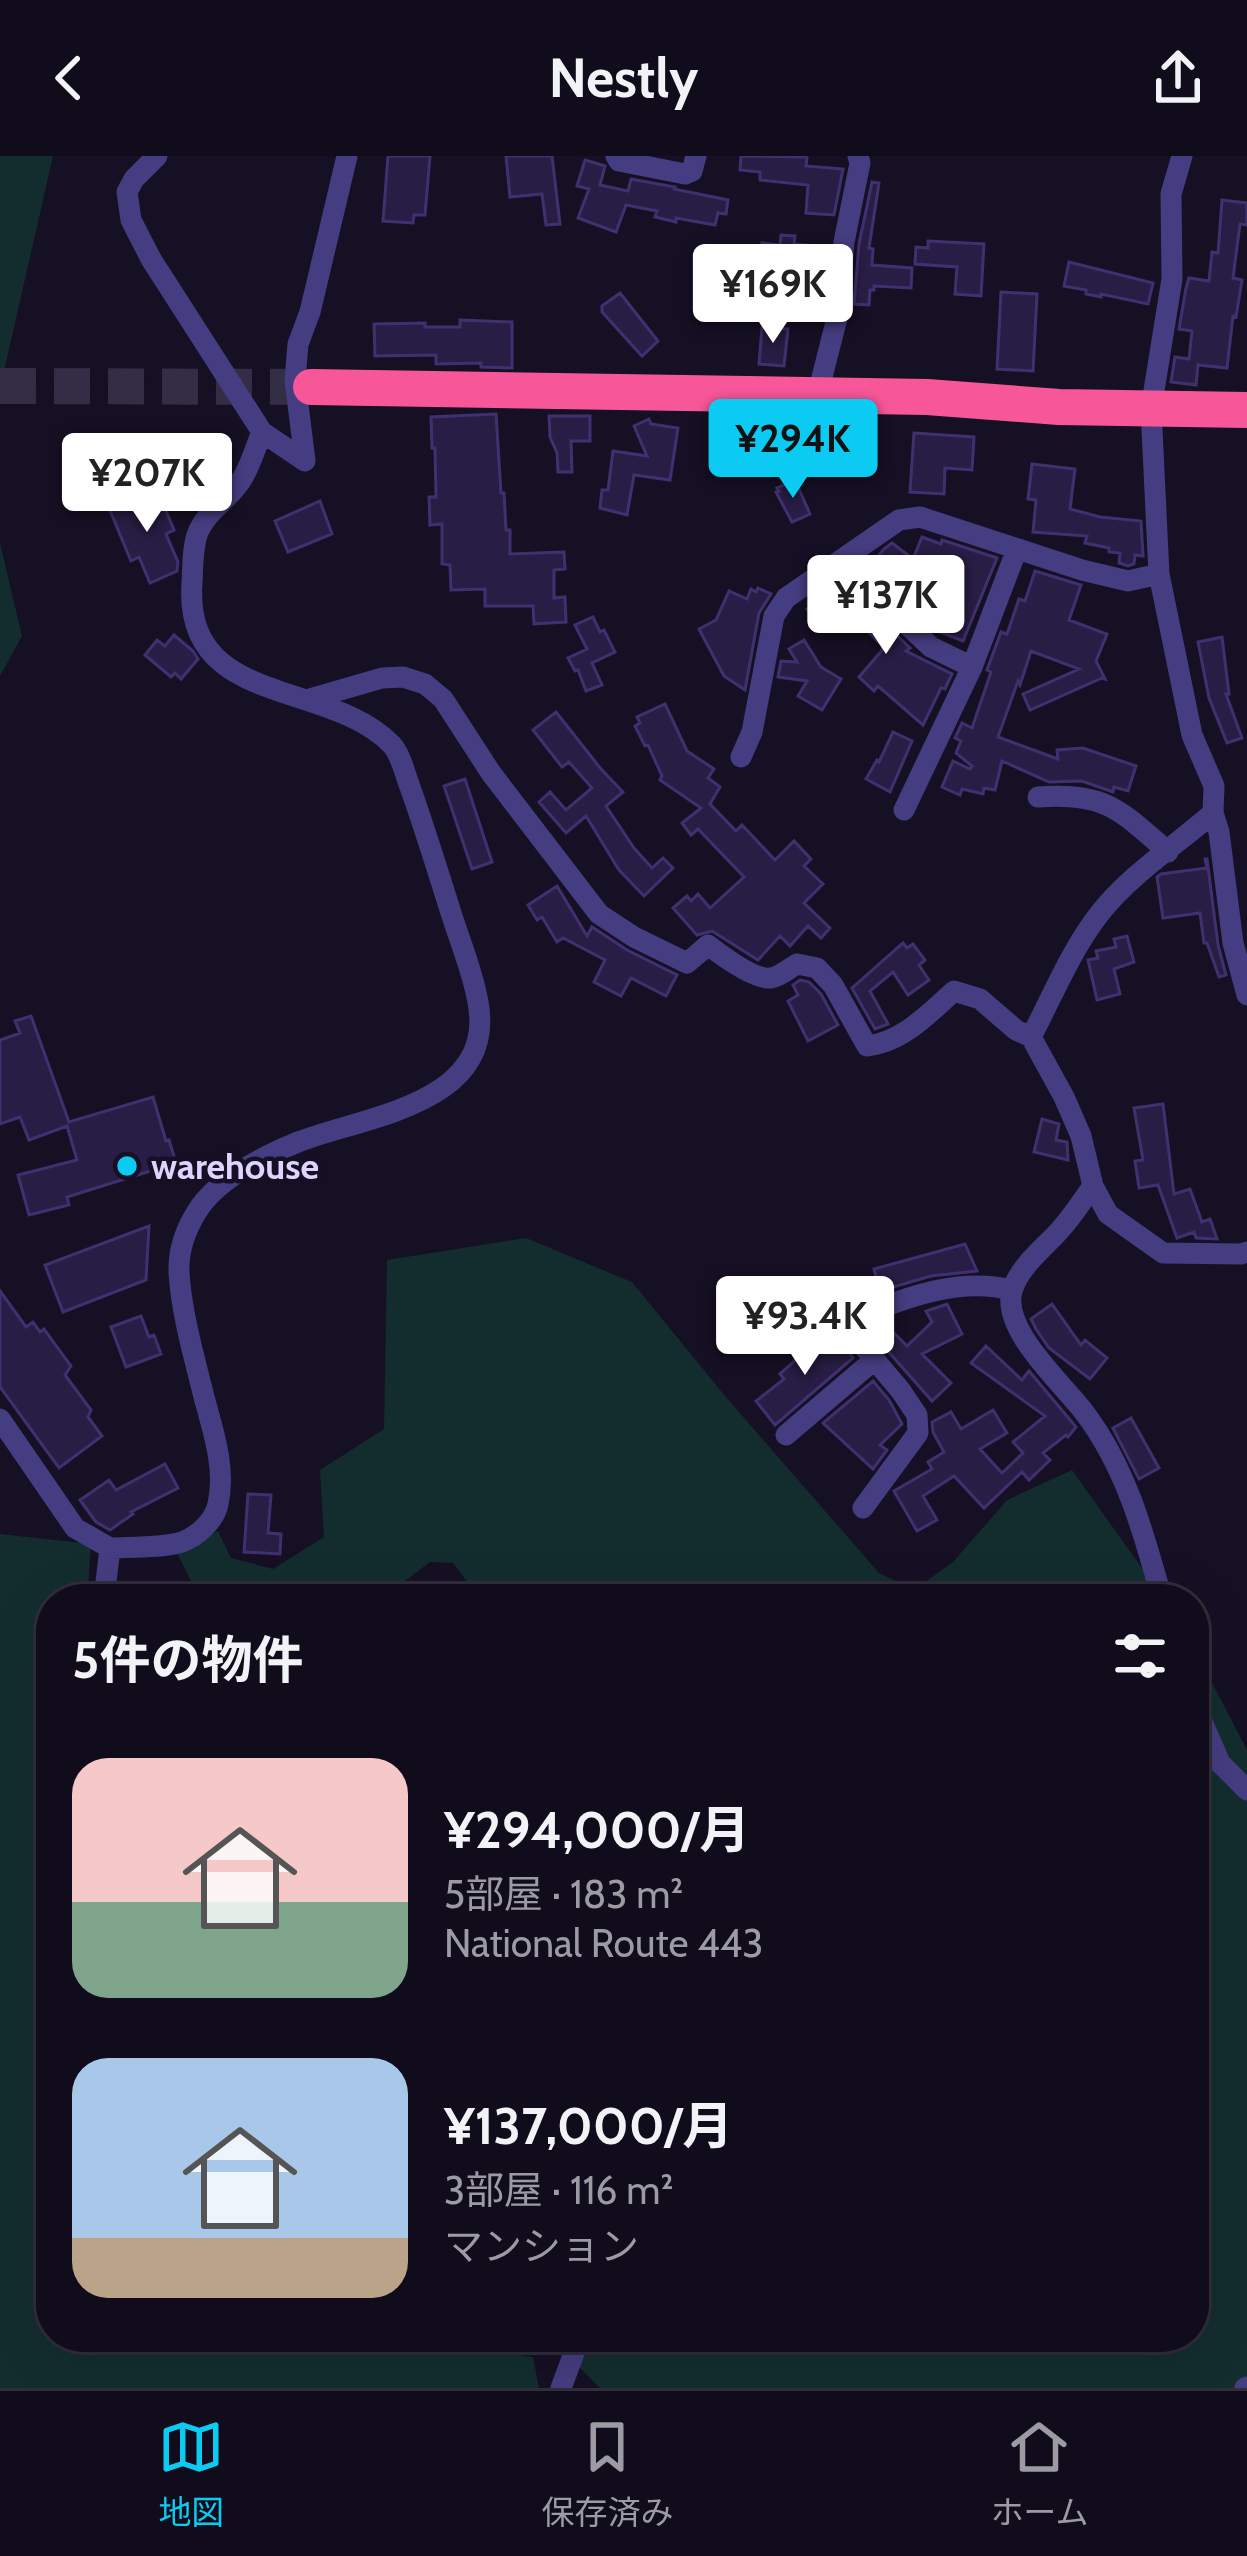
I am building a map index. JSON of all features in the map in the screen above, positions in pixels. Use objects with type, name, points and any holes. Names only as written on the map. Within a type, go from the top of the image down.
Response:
[{"type":"highway","points":[[311,387],[927,397],[1059,407],[1242,410]]},
{"type":"street","points":[[157,156],[127,192],[130,220],[262,432],[305,460],[295,380],[298,344],[347,156]]},
{"type":"street","points":[[616,156],[619,161],[685,174],[692,171],[696,156]]},
{"type":"street","points":[[817,397],[838,314],[858,156]]},
{"type":"street","points":[[1182,156],[1171,194],[1172,279],[1151,409],[1159,574],[1192,735],[1214,786],[1213,813],[1233,943],[1247,995]]},
{"type":"street","points":[[0,1420],[75,1528],[110,1549],[182,1542],[204,1528],[218,1508],[220,1462],[185,1323],[178,1268],[184,1236],[199,1207],[228,1178],[298,1142],[388,1115],[436,1093],[456,1079],[479,1030],[470,970],[395,748],[364,724],[245,679],[213,657],[195,626],[190,602],[197,532],[239,484],[262,432]]},
{"type":"street","points":[[741,757],[752,732],[774,616],[794,591],[899,520],[920,517],[1128,581],[1159,574]]},
{"type":"street","points":[[904,811],[972,667],[1017,549]]},
{"type":"street","points":[[846,558],[872,592],[931,647],[972,667]]},
{"type":"street","points":[[305,700],[382,678],[404,677],[425,684],[443,699],[491,772],[599,914],[687,963],[708,945],[764,978],[772,979],[797,964],[817,968],[867,1046],[885,1044],[909,1030],[954,992],[980,999],[1030,1036],[1064,1097],[1081,1136],[1093,1186],[1108,1214],[1163,1253],[1247,1252]]},
{"type":"street","points":[[1038,797],[1096,799],[1130,819],[1168,852]]},
{"type":"street","points":[[1030,1036],[1100,913],[1127,884],[1213,813]]},
{"type":"street","points":[[1093,1186],[1011,1290],[1012,1316],[1032,1351],[1109,1450],[1139,1516],[1158,1584]]},
{"type":"street","points":[[863,1508],[918,1433],[917,1415],[853,1334],[861,1316],[925,1293],[958,1287],[1011,1290]]},
{"type":"street","points":[[786,1435],[874,1360]]},
{"type":"street","points":[[106,1584],[110,1549]]},
{"type":"street","points":[[1209,1737],[1220,1762],[1247,1790]]},
{"type":"street","points":[[561,2388],[574,2352]]},
{"type":"green space","points":[[0,156],[53,156],[0,389]]},
{"type":"green space","points":[[0,543],[22,636],[0,676]]},
{"type":"green space","points":[[526,1238],[632,1282],[879,1573],[902,1584],[469,1584],[453,1563],[430,1562],[401,1584],[192,1584],[176,1551],[218,1531],[231,1558],[273,1569],[324,1537],[320,1470],[384,1429],[387,1260]]},
{"type":"green space","points":[[1072,1470],[1153,1584],[922,1584],[953,1562],[1007,1500]]},
{"type":"green space","points":[[0,1534],[91,1544],[88,1584],[36,1584],[36,2352],[496,2352],[533,2357],[539,2388],[0,2388]]},
{"type":"green space","points":[[1209,1677],[1247,1750],[1247,2388],[600,2388],[579,2367],[584,2352],[1209,2352]]},
{"type":"building","points":[[388,156],[430,156],[425,215],[414,215],[413,223],[383,221]]},
{"type":"building","points":[[506,156],[552,156],[560,224],[546,225],[542,194],[510,197]]},
{"type":"building","points":[[741,156],[807,157],[806,166],[843,169],[834,215],[806,213],[808,185],[760,180],[760,172],[740,170]]},
{"type":"building","points":[[585,160],[605,166],[600,185],[628,191],[631,179],[675,187],[728,200],[726,214],[718,213],[715,225],[676,218],[676,222],[655,217],[657,211],[626,205],[616,232],[578,218],[589,189],[577,186]]},
{"type":"building","points":[[872,182],[879,183],[869,248],[873,249],[872,265],[912,268],[911,288],[874,286],[869,305],[854,304],[859,244]]},
{"type":"building","points":[[1222,200],[1247,203],[1247,225],[1240,224],[1233,278],[1242,280],[1227,368],[1198,365],[1196,385],[1171,382],[1175,357],[1189,359],[1192,331],[1179,329],[1186,288],[1189,278],[1209,281],[1212,252],[1218,253]]},
{"type":"building","points":[[781,235],[795,236],[794,244],[829,247],[825,289],[759,281],[762,243],[780,245]]},
{"type":"building","points":[[928,241],[984,244],[981,296],[955,294],[957,267],[915,264],[916,247],[928,248]]},
{"type":"building","points":[[1069,262],[1153,283],[1148,304],[1064,286]]},
{"type":"building","points":[[1001,292],[1037,294],[1033,371],[997,369]]},
{"type":"building","points":[[620,293],[658,341],[642,356],[602,312],[602,306]]},
{"type":"building","points":[[460,320],[512,322],[512,368],[436,364],[436,355],[375,356],[374,324],[460,327]]},
{"type":"building","points":[[762,327],[788,329],[784,366],[759,364]]},
{"type":"building","points":[[496,414],[510,554],[564,552],[565,569],[554,570],[554,598],[565,597],[566,622],[534,624],[533,606],[485,606],[485,589],[451,590],[450,565],[442,564],[442,524],[430,525],[429,497],[436,497],[431,417]]},
{"type":"building","points":[[549,416],[590,416],[590,441],[571,441],[572,472],[558,472]]},
{"type":"building","points":[[649,419],[651,424],[678,428],[670,480],[634,475],[627,515],[600,508],[602,490],[608,490],[613,451],[647,456],[634,426]]},
{"type":"building","points":[[914,433],[974,437],[972,470],[945,468],[944,494],[910,492]]},
{"type":"building","points":[[1032,464],[1075,469],[1070,509],[1141,521],[1143,556],[1135,555],[1134,564],[1128,566],[1119,563],[1120,553],[1085,543],[1087,536],[1033,532],[1036,500],[1028,499]]},
{"type":"building","points":[[795,480],[810,514],[792,522],[776,492]]},
{"type":"building","points":[[149,492],[154,504],[162,501],[174,530],[166,534],[178,562],[177,571],[150,583],[139,557],[131,561],[109,508]]},
{"type":"building","points":[[320,501],[332,534],[288,552],[275,521]]},
{"type":"building","points":[[922,537],[997,558],[963,641],[931,627],[935,617],[885,576],[893,568],[879,555],[884,549],[892,543],[913,559]]},
{"type":"building","points":[[1035,571],[1081,585],[1069,620],[1107,634],[1096,661],[1105,679],[1030,710],[1023,694],[1079,669],[1031,651],[998,737],[1058,759],[1057,750],[1083,748],[1136,766],[1128,791],[1114,787],[1113,792],[1082,781],[1049,782],[1002,761],[995,790],[984,788],[983,794],[962,789],[960,795],[942,787],[953,761],[972,766],[956,753],[961,741],[955,738],[962,723],[972,728],[1001,632],[1007,634]]},
{"type":"building","points":[[830,586],[845,608],[857,597],[910,648],[906,651],[952,674],[923,725],[878,686],[874,691],[859,677],[884,648],[857,620],[840,630],[835,620],[821,629],[807,609],[814,604],[811,599]]},
{"type":"building","points":[[758,588],[771,594],[759,613],[745,690],[724,676],[699,629],[716,620],[729,591],[747,599],[751,589],[756,592]]},
{"type":"building","points":[[593,617],[615,652],[592,663],[602,685],[586,691],[568,658],[587,649],[575,625]]},
{"type":"building","points":[[174,635],[198,659],[181,679],[175,673],[171,677],[145,655],[157,640],[165,646]]},
{"type":"building","points":[[1222,637],[1226,694],[1242,738],[1227,743],[1209,698],[1198,642]]},
{"type":"building","points":[[804,640],[821,667],[841,679],[822,710],[798,696],[807,681],[778,677],[781,661],[797,662],[789,649]]},
{"type":"building","points":[[665,704],[687,751],[714,769],[708,778],[720,787],[710,804],[736,831],[742,825],[775,860],[794,841],[811,859],[804,866],[823,884],[804,903],[830,928],[821,938],[808,926],[790,946],[780,936],[758,960],[712,931],[697,935],[673,908],[687,896],[691,901],[698,894],[710,908],[744,877],[698,829],[691,835],[682,823],[701,808],[660,780],[648,745],[635,726],[640,723],[637,717]]},
{"type":"building","points":[[556,712],[623,792],[606,806],[634,848],[652,868],[663,858],[673,868],[644,896],[619,870],[586,816],[566,833],[539,802],[550,792],[566,810],[592,788],[569,762],[562,767],[533,730]]},
{"type":"building","points":[[893,732],[912,741],[890,792],[866,779]]},
{"type":"building","points":[[465,779],[492,862],[472,869],[444,786]]},
{"type":"building","points":[[1207,859],[1218,945],[1226,975],[1219,977],[1204,943],[1200,913],[1163,918],[1157,877],[1207,868]]},
{"type":"building","points":[[557,886],[587,936],[592,927],[677,975],[666,996],[631,978],[621,996],[594,982],[605,960],[563,938],[557,942],[542,917],[537,920],[528,905]]},
{"type":"building","points":[[1127,936],[1134,962],[1114,969],[1120,994],[1097,1000],[1088,960],[1098,958],[1096,951],[1116,947],[1114,939]]},
{"type":"building","points":[[903,943],[907,948],[913,944],[925,960],[919,965],[929,980],[908,995],[893,972],[870,991],[888,1024],[875,1029],[852,988]]},
{"type":"building","points":[[800,980],[821,994],[838,1025],[808,1041],[788,1001],[798,995],[793,985]]},
{"type":"building","points":[[31,1016],[69,1122],[153,1097],[176,1163],[67,1197],[69,1205],[29,1215],[18,1175],[77,1160],[67,1126],[29,1140],[20,1117],[0,1124],[0,1040],[20,1033],[15,1021]]},
{"type":"building","points":[[1163,1104],[1174,1194],[1190,1189],[1202,1222],[1210,1219],[1217,1239],[1196,1238],[1194,1232],[1177,1238],[1158,1185],[1139,1188],[1135,1161],[1143,1160],[1134,1108]]},
{"type":"building","points":[[1042,1119],[1059,1124],[1056,1140],[1067,1142],[1068,1160],[1034,1152]]},
{"type":"building","points":[[149,1226],[146,1280],[63,1312],[45,1265]]},
{"type":"building","points":[[965,1244],[977,1271],[931,1276],[880,1291],[874,1269]]},
{"type":"building","points":[[0,1291],[26,1327],[33,1322],[40,1332],[44,1329],[71,1366],[65,1375],[91,1410],[88,1417],[102,1436],[59,1468],[0,1387]]},
{"type":"building","points":[[947,1304],[962,1334],[922,1354],[951,1383],[932,1401],[871,1332],[884,1323],[907,1346],[932,1322],[926,1311]]},
{"type":"building","points":[[1052,1304],[1081,1345],[1085,1340],[1107,1358],[1090,1379],[1049,1348],[1036,1329],[1031,1319]]},
{"type":"building","points":[[141,1316],[161,1354],[126,1367],[111,1327]]},
{"type":"building","points":[[836,1331],[853,1358],[775,1425],[756,1401],[784,1379],[780,1374],[801,1355],[805,1359]]},
{"type":"building","points":[[986,1346],[1022,1380],[1029,1371],[1076,1427],[1043,1453],[1050,1460],[1029,1480],[1022,1472],[984,1508],[954,1476],[923,1496],[937,1520],[917,1531],[894,1491],[932,1469],[928,1462],[944,1452],[932,1422],[951,1412],[961,1429],[993,1410],[1007,1433],[980,1449],[1002,1473],[1023,1453],[1013,1442],[1045,1416],[971,1363]]},
{"type":"building","points":[[873,1381],[902,1424],[880,1445],[887,1450],[873,1469],[823,1423]]},
{"type":"building","points":[[1131,1418],[1159,1468],[1139,1479],[1113,1428]]},
{"type":"building","points":[[165,1464],[178,1488],[131,1512],[110,1530],[96,1522],[80,1500],[109,1480],[116,1490]]},
{"type":"building","points":[[248,1494],[271,1495],[268,1533],[281,1534],[280,1554],[244,1552]]},
{"type":"tunnel","points":[[0,386],[311,387]]},
{"type":"place","name":"warehouse","points":[[127,1166]]}]
